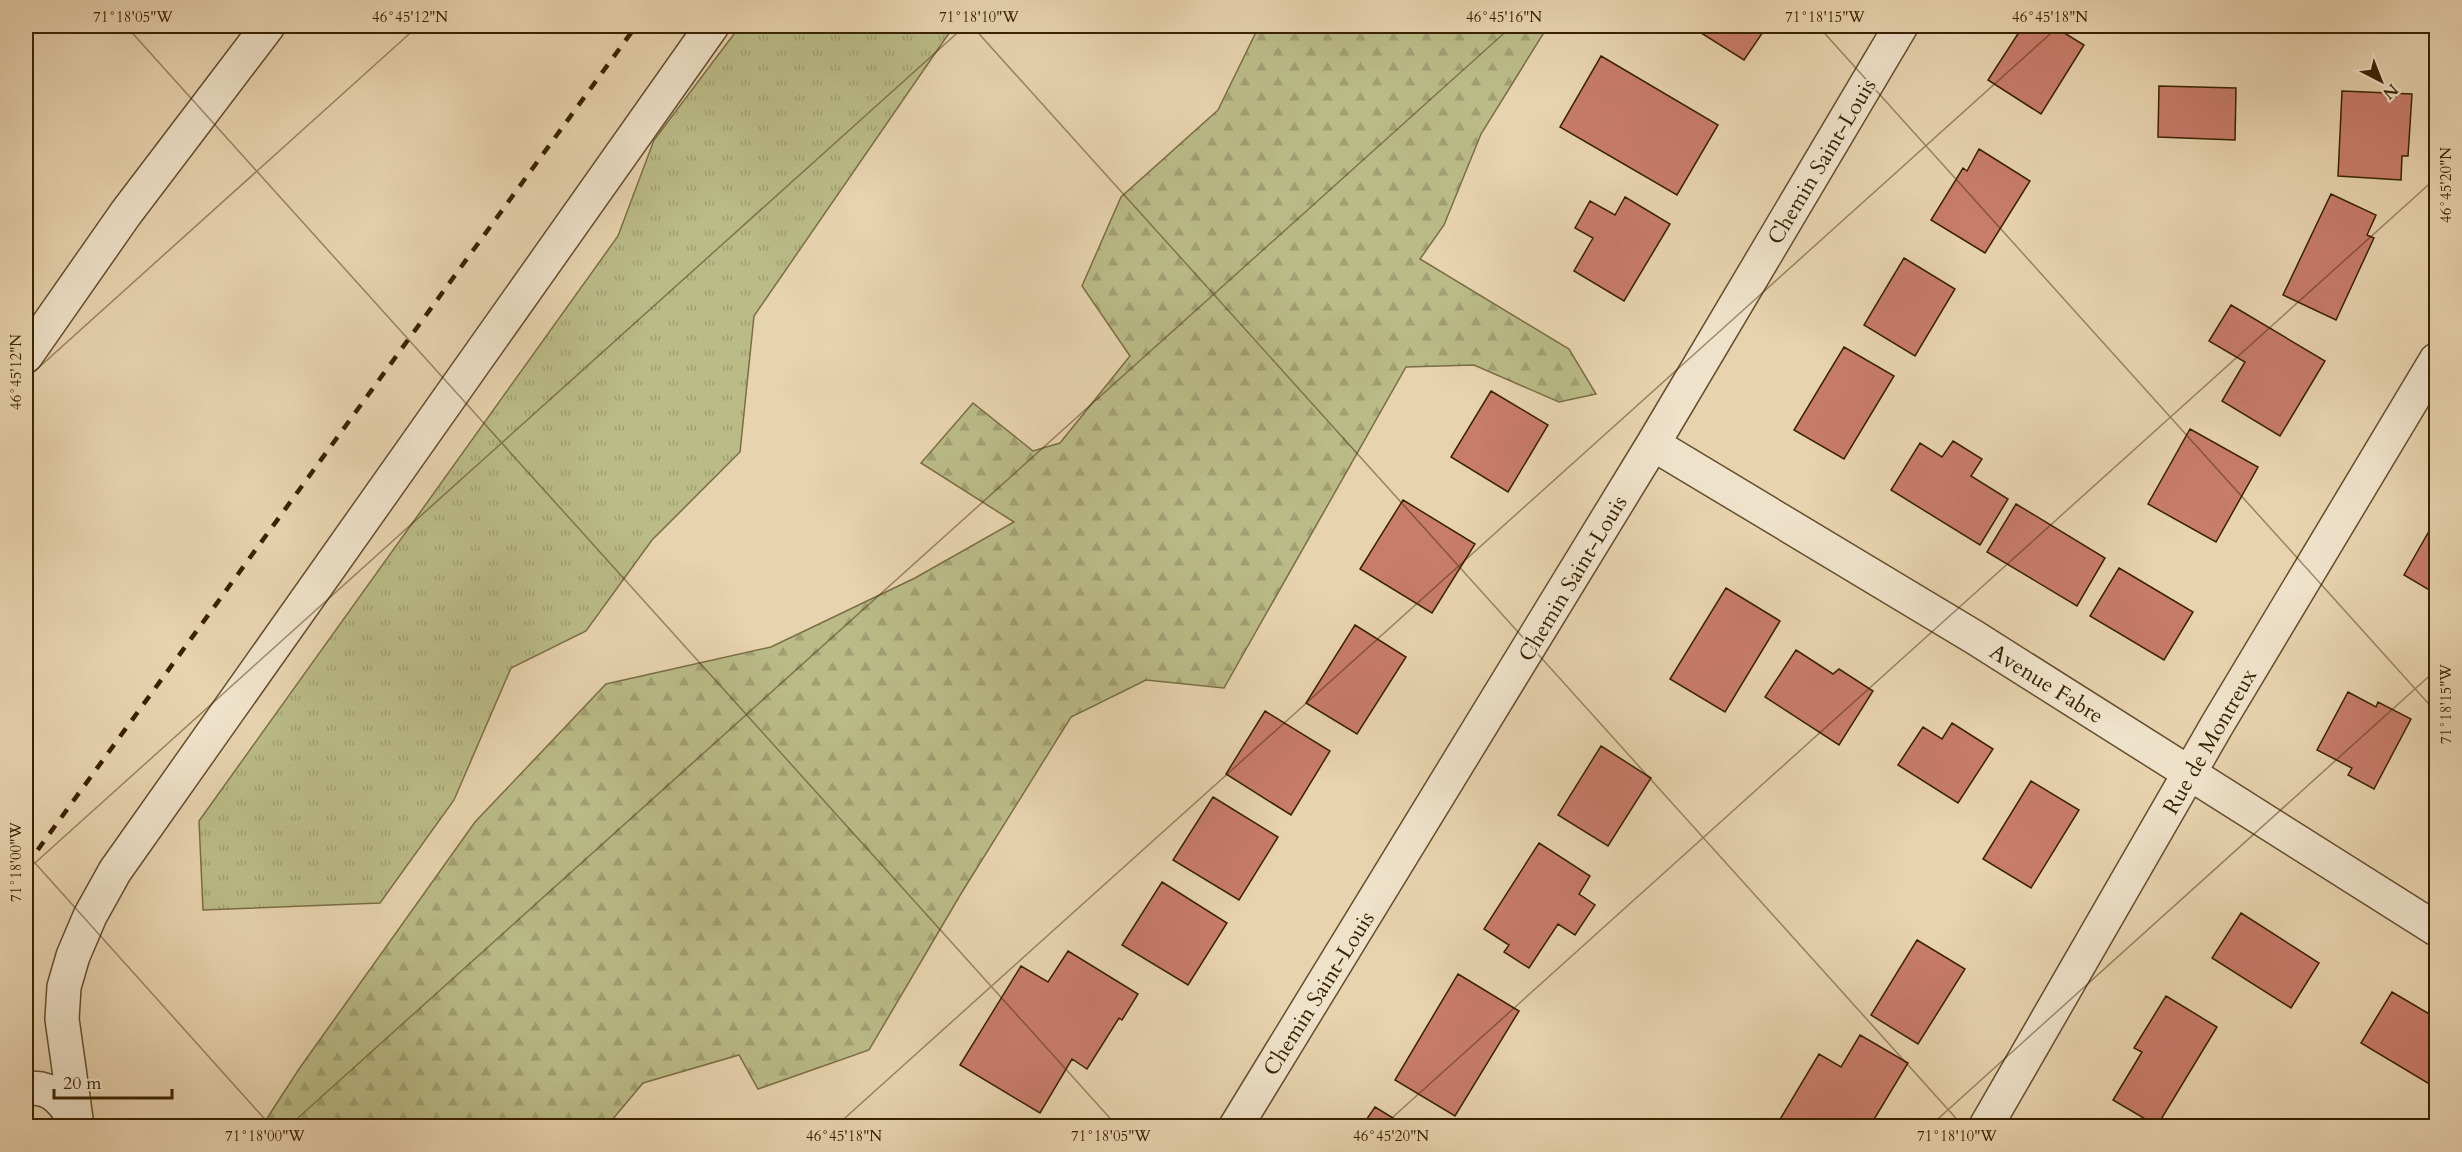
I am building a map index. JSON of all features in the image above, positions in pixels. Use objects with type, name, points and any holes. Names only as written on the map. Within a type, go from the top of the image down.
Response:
[{"type":"street","points":[[26,356],[126,213],[268,26]]},
{"type":"street","points":[[77,1126],[62,1018],[64,987],[73,956],[90,916],[115,871],[712,26]]},
{"type":"street","name":"Chemin Saint-Louis","points":[[1236,1126],[1653,444],[1900,26]]},
{"type":"street","name":"Rue de Montreux","points":[[1986,1126],[2190,774],[2436,360]]},
{"type":"street","name":"Avenue Fabre","points":[[1653,444],[1964,631],[2436,929]]},
{"type":"street","points":[[26,1089],[41,1089],[62,1100],[77,1126]]},
{"type":"green space","points":[[740,26],[954,26],[754,316],[740,452],[652,540],[586,631],[511,668],[454,800],[380,903],[203,910],[199,821],[618,236],[654,140]]},
{"type":"green space","points":[[1259,26],[1548,26],[1481,134],[1444,225],[1420,259],[1569,349],[1596,394],[1559,402],[1474,365],[1406,367],[1224,688],[1146,680],[1071,717],[962,892],[869,1050],[758,1089],[739,1055],[643,1083],[607,1126],[262,1126],[299,1069],[475,822],[606,684],[771,647],[915,578],[1014,522],[921,463],[973,403],[1033,451],[1060,443],[1130,356],[1082,286],[1121,197],[1218,110]]},
{"type":"building","points":[[1690,26],[1767,26],[1744,60]]},
{"type":"building","points":[[2023,26],[2053,26],[2084,45],[2041,114],[1988,80]]},
{"type":"building","points":[[1601,56],[1718,125],[1677,195],[1560,127]]},
{"type":"building","points":[[2159,86],[2236,88],[2235,140],[2158,137]]},
{"type":"building","points":[[2342,91],[2412,94],[2408,156],[2402,156],[2401,180],[2338,176]]},
{"type":"building","points":[[1979,149],[2030,181],[1985,253],[1931,220],[1963,168],[1967,171]]},
{"type":"building","points":[[2331,194],[2376,215],[2367,235],[2374,238],[2336,320],[2283,295]]},
{"type":"building","points":[[1625,197],[1670,224],[1624,301],[1574,271],[1593,238],[1575,228],[1590,201],[1615,215]]},
{"type":"building","points":[[1904,258],[1955,289],[1915,356],[1864,325]]},
{"type":"building","points":[[2231,305],[2325,361],[2280,436],[2222,401],[2245,362],[2209,341]]},
{"type":"building","points":[[1844,347],[1894,376],[1844,459],[1794,430]]},
{"type":"building","points":[[1491,391],[1548,425],[1508,492],[1451,457]]},
{"type":"building","points":[[2190,429],[2258,467],[2216,542],[2148,504]]},
{"type":"building","points":[[1953,441],[1982,459],[1971,476],[2008,499],[1980,545],[1891,490],[1920,443],[1942,457]]},
{"type":"building","points":[[1403,500],[1475,544],[1432,613],[1360,569]]},
{"type":"building","points":[[2016,504],[2105,558],[2077,606],[1987,552]]},
{"type":"building","points":[[2436,519],[2436,594],[2404,575]]},
{"type":"building","points":[[2119,568],[2193,612],[2164,660],[2090,616]]},
{"type":"building","points":[[1726,588],[1780,621],[1725,712],[1670,679]]},
{"type":"building","points":[[1355,625],[1406,657],[1357,734],[1306,703]]},
{"type":"building","points":[[1796,650],[1833,674],[1839,669],[1873,691],[1839,745],[1765,697]]},
{"type":"building","points":[[2348,692],[2376,707],[2378,702],[2411,719],[2374,789],[2348,775],[2352,768],[2317,750]]},
{"type":"building","points":[[1265,711],[1330,751],[1291,815],[1226,774]]},
{"type":"building","points":[[1952,723],[1993,749],[1958,803],[1898,765],[1923,727],[1942,739]]},
{"type":"building","points":[[1601,746],[1651,778],[1608,846],[1558,815]]},
{"type":"building","points":[[2031,781],[2079,810],[2031,888],[1983,859]]},
{"type":"building","points":[[1213,797],[1278,837],[1239,900],[1173,860]]},
{"type":"building","points":[[1539,843],[1590,876],[1579,894],[1595,905],[1575,935],[1558,924],[1529,968],[1504,952],[1509,945],[1484,929]]},
{"type":"building","points":[[1162,882],[1227,923],[1188,985],[1122,945]]},
{"type":"building","points":[[2241,913],[2319,963],[2291,1008],[2212,958]]},
{"type":"building","points":[[1917,940],[1965,969],[1918,1044],[1871,1015]]},
{"type":"building","points":[[1068,951],[1138,994],[1122,1020],[1119,1018],[1087,1069],[1072,1059],[1040,1113],[960,1065],[1021,966],[1048,982]]},
{"type":"building","points":[[1458,974],[1519,1011],[1455,1116],[1395,1080]]},
{"type":"building","points":[[2392,992],[2436,1018],[2436,1088],[2361,1043]]},
{"type":"building","points":[[2166,996],[2217,1027],[2157,1126],[2113,1100],[2142,1052],[2134,1048]]},
{"type":"building","points":[[1860,1035],[1908,1063],[1870,1126],[1789,1126],[1779,1121],[1819,1054],[1841,1067]]},
{"type":"building","points":[[1375,1107],[1406,1126],[1362,1126]]},
{"type":"building","points":[[2090,1121],[2099,1126],[2087,1126]]},
{"type":"railway","points":[[26,866],[636,26]]}]
